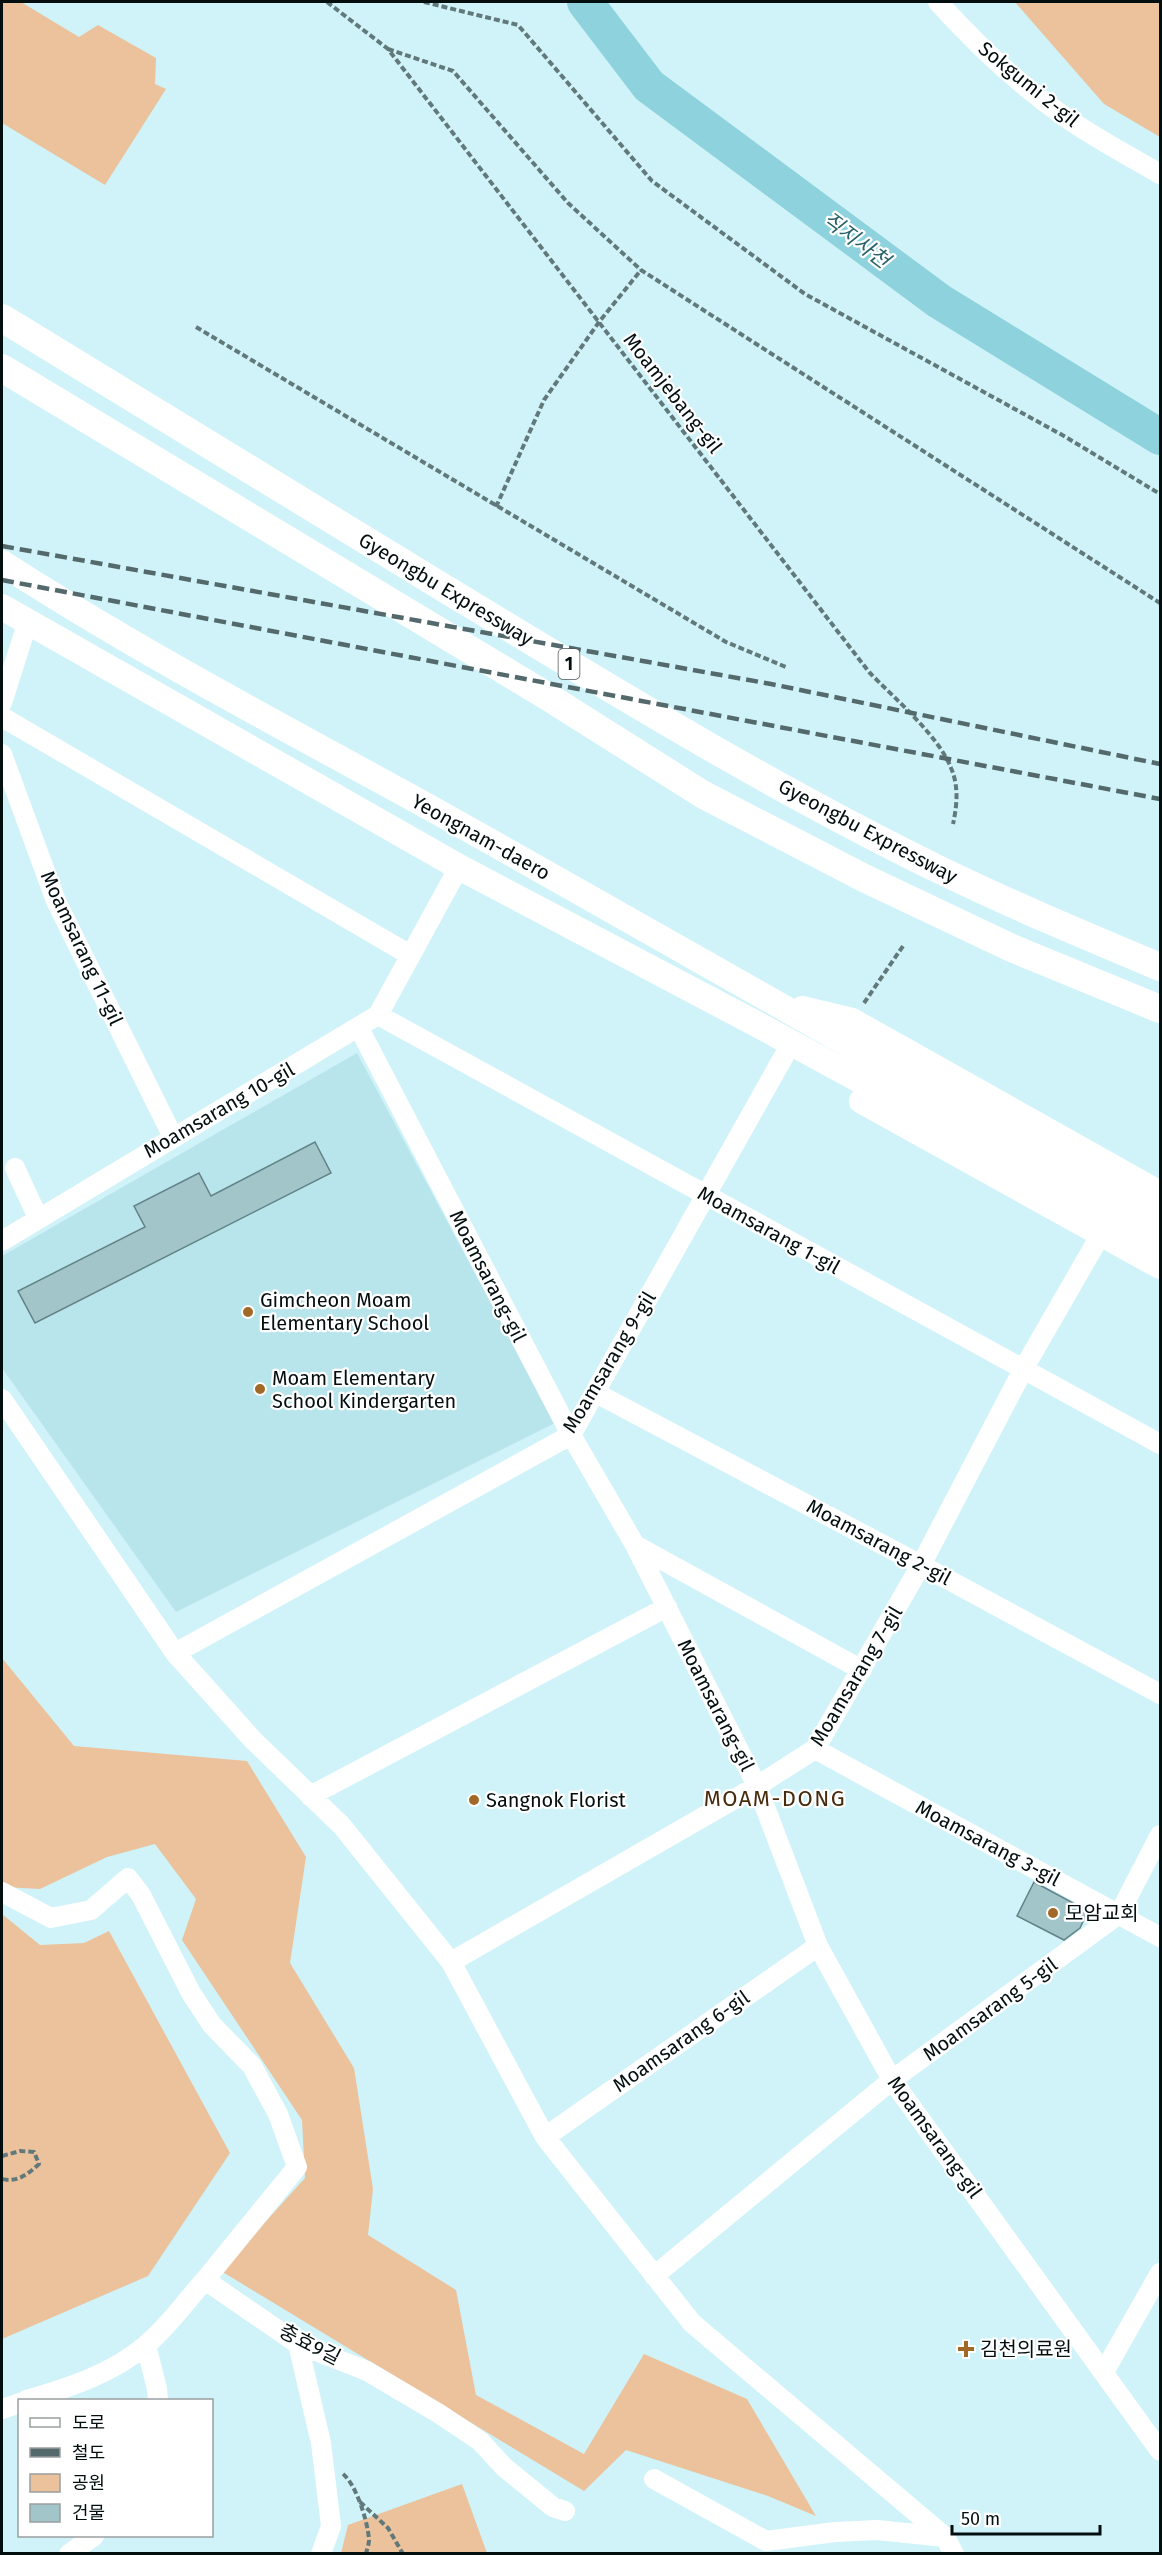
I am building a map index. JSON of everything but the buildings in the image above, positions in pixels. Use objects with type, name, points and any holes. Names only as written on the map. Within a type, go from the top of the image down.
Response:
[{"type":"highway","name":"Gyeongbu Expressway","points":[[2,318],[588,676],[713,748],[940,870],[1052,922],[1161,967]]},
{"type":"highway","name":"Gyeongbu Expressway","points":[[2,368],[550,698],[702,794],[864,878],[1014,950],[1161,1010]]},
{"type":"main road","name":"Yeongnam-daero","points":[[2,563],[177,669],[443,816],[771,1002],[955,1119]]},
{"type":"main road","name":"Yeongnam-daero","points":[[2,607],[27,624],[156,694],[459,867],[751,1021],[955,1119]]},
{"type":"main road","points":[[771,1002],[852,1021],[1161,1194]]},
{"type":"main road","points":[[751,1021],[784,1056],[1161,1266]]},
{"type":"main road","points":[[955,1119],[1161,1218]]},
{"type":"main road","points":[[955,1119],[1161,1243]]},
{"type":"street","name":"Sokgumi 2-gil","points":[[938,2],[966,33],[1006,70],[1056,110],[1161,174]]},
{"type":"street","points":[[2,703],[27,624]]},
{"type":"street","points":[[2,717],[410,955]]},
{"type":"street","name":"Moamsarang 11-gil","points":[[2,754],[56,901],[173,1137]]},
{"type":"street","points":[[378,1016],[459,867]]},
{"type":"street","name":"Moamsarang 10-gil","points":[[2,1241],[378,1016]]},
{"type":"street","name":"Moamsarang 1-gil","points":[[378,1016],[1161,1444]]},
{"type":"street","name":"Moamsarang-gil","points":[[359,1028],[571,1435],[635,1545],[667,1607],[757,1786],[818,1946],[892,2080],[1161,2451]]},
{"type":"street","name":"Moamsarang 9-gil","points":[[175,1653],[571,1435],[784,1056]]},
{"type":"street","points":[[15,1168],[38,1218]]},
{"type":"street","name":"Moamsarang 7-gil","points":[[451,1962],[757,1786],[815,1749],[921,1564],[1024,1368],[1101,1234]]},
{"type":"street","name":"Moamsarang 2-gil","points":[[596,1393],[921,1564],[1161,1694]]},
{"type":"street","points":[[2,1399],[175,1653],[254,1740],[342,1826],[451,1962],[545,2137],[692,2324],[950,2546]]},
{"type":"street","points":[[635,1545],[862,1670]]},
{"type":"street","points":[[310,1796],[667,1607]]},
{"type":"street","name":"Moamsarang 3-gil","points":[[815,1749],[1161,1937]]},
{"type":"street","name":"Moamsarang 5-gil","points":[[654,2276],[892,2080],[1119,1914],[1161,1835]]},
{"type":"street","points":[[2,1892],[51,1918],[91,1910],[128,1878],[141,1895],[196,2001],[212,2025],[252,2066],[278,2114],[297,2167],[205,2280],[146,2345],[99,2375],[65,2389],[30,2399]]},
{"type":"street","name":"Moamsarang 6-gil","points":[[545,2137],[818,1946]]},
{"type":"street","points":[[1104,2372],[1161,2273]]},
{"type":"street","name":"충효9길","points":[[205,2280],[298,2344],[367,2371],[438,2413],[480,2440],[504,2467],[554,2507],[565,2511]]},
{"type":"street","points":[[298,2344],[321,2443],[330,2515],[331,2526],[321,2553]]},
{"type":"street","points":[[146,2345],[158,2389],[158,2399]]},
{"type":"street","points":[[2,2409],[18,2404]]},
{"type":"street","points":[[654,2479],[766,2541],[835,2532],[877,2530],[950,2546]]},
{"type":"street","points":[[69,2553],[91,2537]]},
{"type":"path","name":"Moamjebang-gil","points":[[327,2],[388,49],[869,672],[936,742],[952,768],[957,804],[953,824]]},
{"type":"path","points":[[424,2],[518,25],[652,181],[805,294],[1065,436],[1161,494]]},
{"type":"path","points":[[388,49],[453,71],[568,203],[641,270],[1161,603]]},
{"type":"path","points":[[496,507],[544,400],[599,322],[641,270]]},
{"type":"path","points":[[196,327],[726,642],[786,668]]},
{"type":"path","points":[[852,1021],[903,945]]},
{"type":"path","points":[[2,2156],[20,2151],[34,2152],[39,2164],[26,2176],[8,2181],[2,2179]]},
{"type":"path","points":[[366,2553],[369,2540],[359,2502],[388,2528],[403,2553]]},
{"type":"shaded area","name":"Gimcheon Moam Elementary School","points":[[357,1053],[555,1423],[176,1612],[2,1368],[2,1256]]},
{"type":"green space","points":[[2,2],[21,2],[79,37],[98,25],[156,58],[155,84],[166,89],[105,185],[2,123]]},
{"type":"green space","points":[[1015,2],[1160,2],[1160,137],[1104,104]]},
{"type":"green space","points":[[2,1658],[74,1746],[247,1761],[306,1857],[290,1963],[354,2068],[373,2189],[368,2235],[456,2290],[476,2395],[584,2454],[644,2354],[747,2399],[816,2516],[768,2496],[626,2450],[584,2491],[221,2271],[305,2178],[302,2120],[182,1940],[196,1899],[155,1844],[107,1857],[40,1889],[3,1887]]},
{"type":"green space","points":[[2,1914],[40,1945],[84,1943],[109,1931],[230,2153],[148,2276],[2,2339]]},
{"type":"green space","points":[[462,2484],[487,2553],[341,2553],[348,2525]]},
{"type":"waterway","name":"직지사천","points":[[585,2],[649,86],[939,301],[1160,437]]},
{"type":"railway","points":[[2,546],[771,684],[1160,764]]},
{"type":"railway","points":[[2,580],[1160,799]]},
{"type":"place","name":"Gimcheon Moam Elementary School","points":[[248,1312]]},
{"type":"place","name":"Moam Elementary School Kindergarten","points":[[260,1389]]},
{"type":"place","name":"Sangnok Florist","points":[[474,1800]]},
{"type":"place","name":"모암교회","points":[[1053,1913]]},
{"type":"place","name":"김천의료원","points":[[966,2349]]},
{"type":"district","name":"MOAM-DONG","points":[[775,1798]]}]
